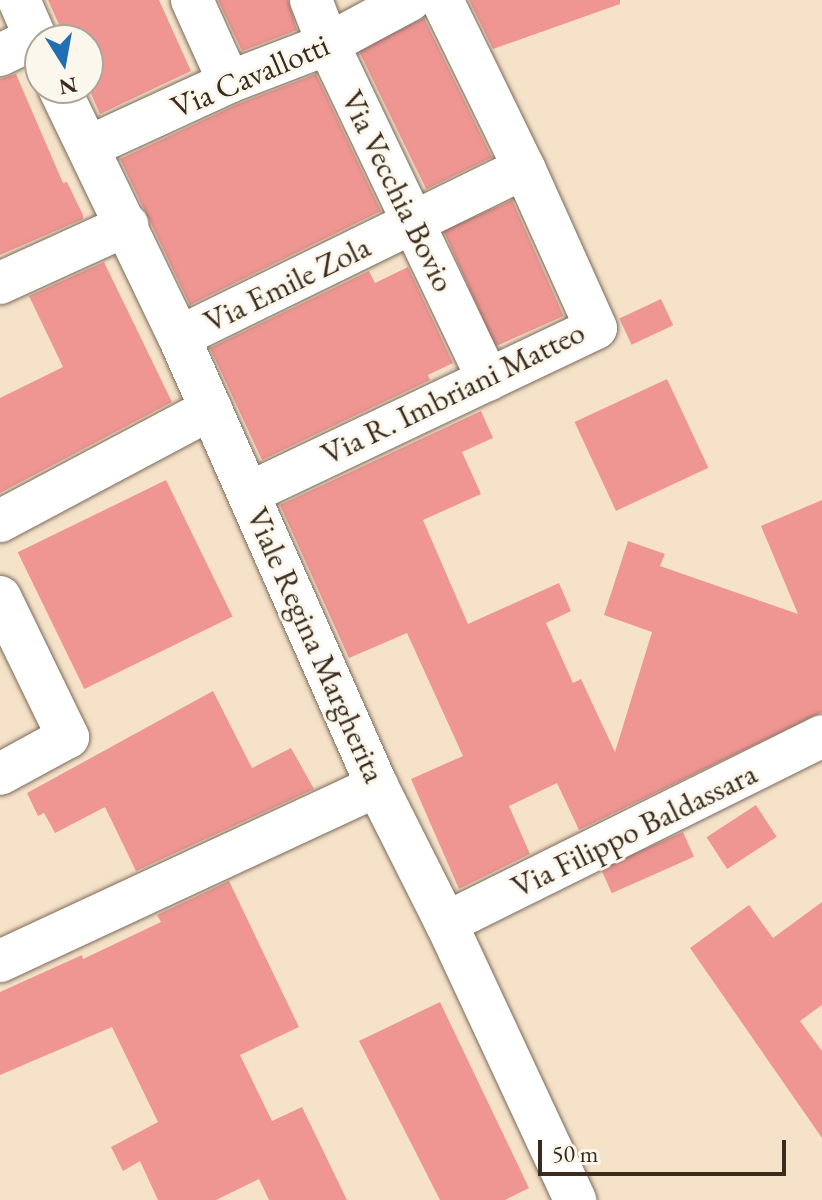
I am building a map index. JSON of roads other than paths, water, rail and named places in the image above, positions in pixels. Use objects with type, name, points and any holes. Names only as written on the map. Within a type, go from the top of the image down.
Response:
[{"type":"street","points":[[19,0],[24,39]]},
{"type":"street","points":[[192,0],[229,82]]},
{"type":"street","name":"Via Vecchia Bovio","points":[[311,0],[328,44],[488,380]]},
{"type":"street","name":"Via Cavallotti","points":[[88,147],[229,82],[328,44],[410,0]]},
{"type":"street","name":"Via R. Imbriani Matteo","points":[[249,493],[596,328],[524,168],[442,0]]},
{"type":"street","name":"Viale Regina Margherita","points":[[67,104],[179,337],[377,786],[446,923],[575,1200]]},
{"type":"street","name":"Via Emile Zola","points":[[179,337],[524,168]]},
{"type":"street","points":[[0,283],[127,225]]},
{"type":"street","points":[[0,521],[211,409]]},
{"type":"street","points":[[0,597],[68,737],[0,774]]},
{"type":"street","name":"Via Filippo Baldassara","points":[[446,923],[822,736]]},
{"type":"street","points":[[0,961],[377,786]]}]
